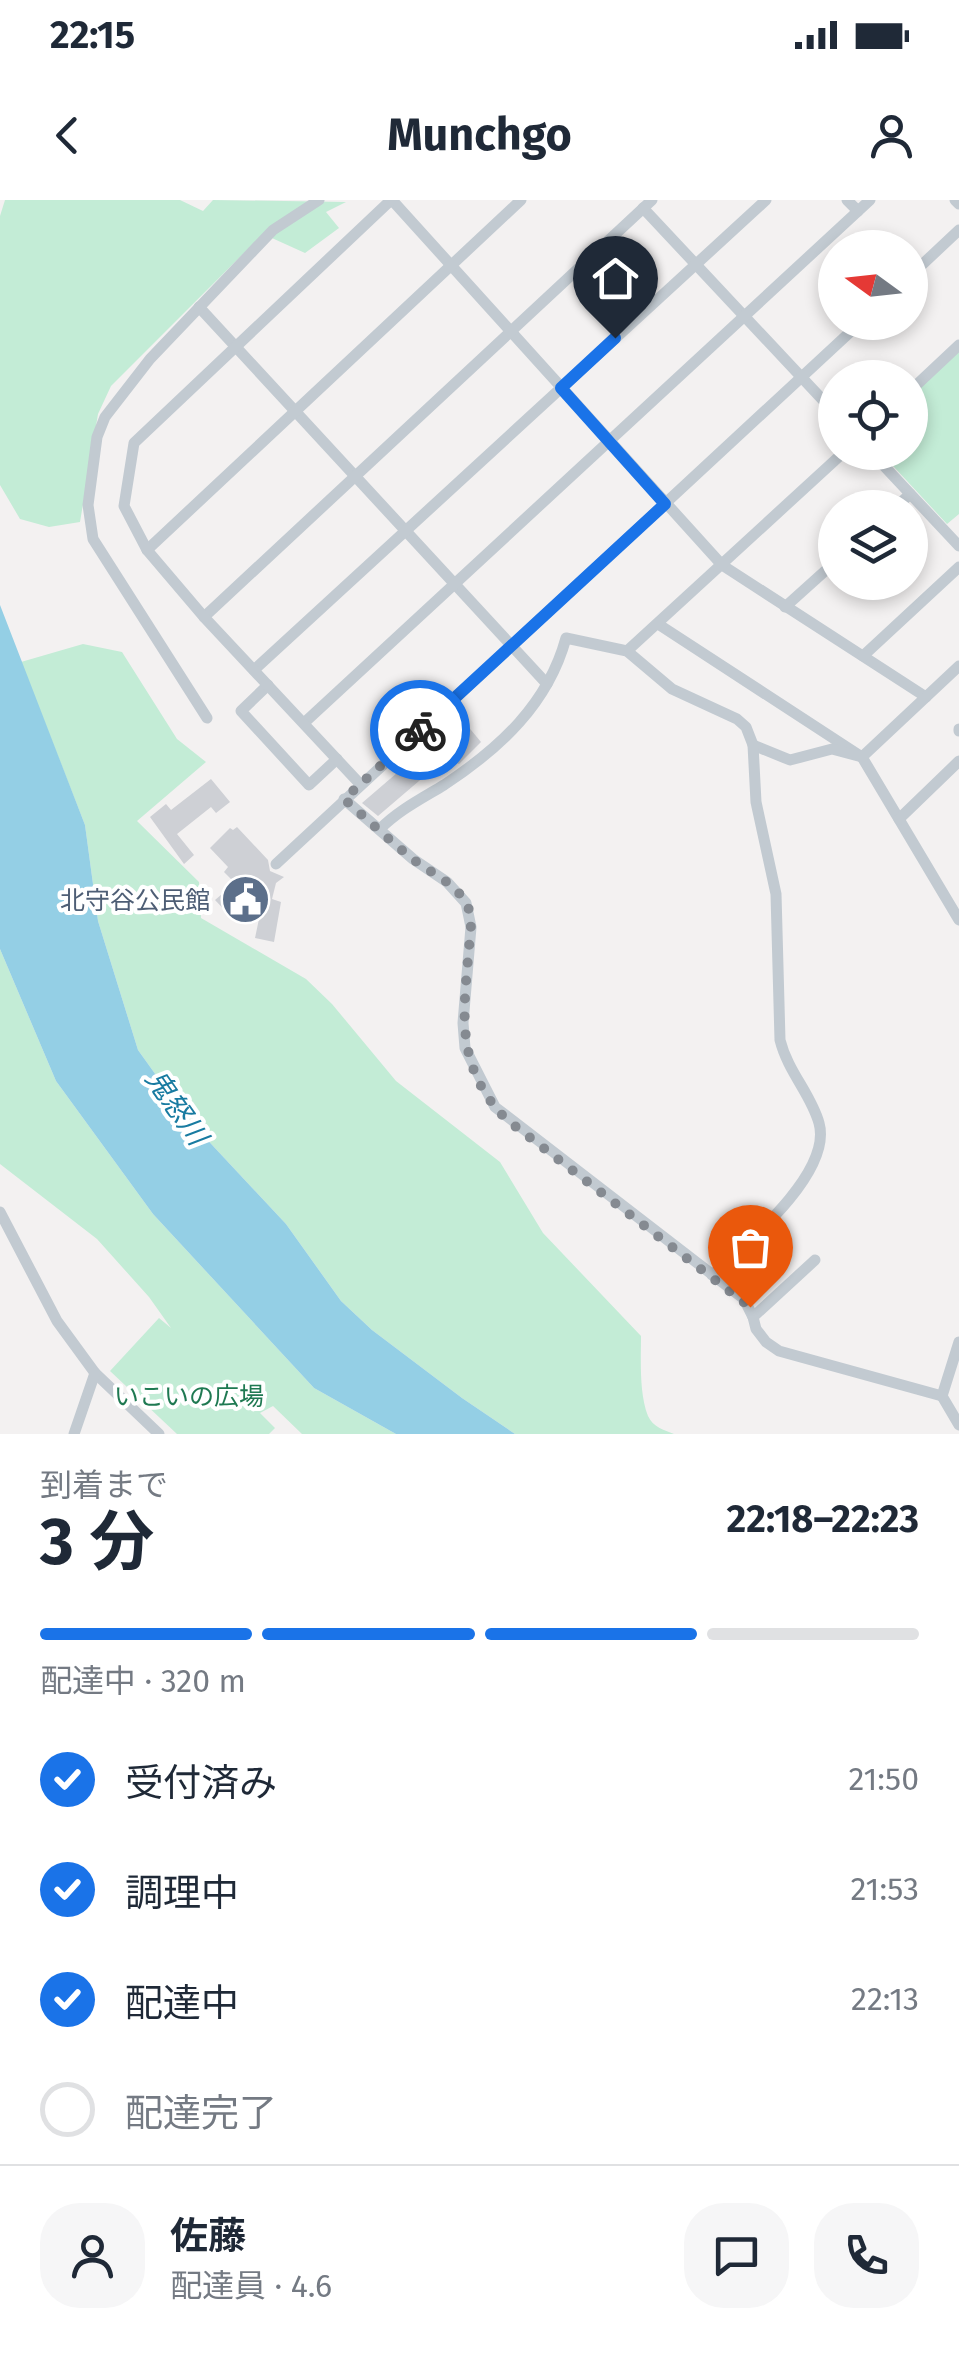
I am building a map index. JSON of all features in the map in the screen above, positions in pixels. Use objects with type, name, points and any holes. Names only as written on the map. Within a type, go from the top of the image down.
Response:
[{"type":"street","points":[[207,718],[93,539],[88,505],[97,438],[105,417],[150,359],[273,230],[319,200]]},
{"type":"street","points":[[360,784],[147,550],[124,506],[134,443],[392,200],[722,565],[926,697]]},
{"type":"street","points":[[147,550],[521,200]]},
{"type":"street","points":[[254,670],[766,200]]},
{"type":"street","points":[[847,200],[858,211]]},
{"type":"street","points":[[304,723],[870,200]]},
{"type":"street","points":[[204,617],[648,204],[696,264],[818,395]]},
{"type":"street","points":[[928,259],[959,230]]},
{"type":"street","points":[[199,307],[547,684]]},
{"type":"street","points":[[276,864],[841,340]]},
{"type":"street","points":[[928,374],[959,344]]},
{"type":"street","points":[[627,651],[825,470]]},
{"type":"street","points":[[888,470],[906,490]]},
{"type":"street","points":[[928,513],[959,546]]},
{"type":"street","points":[[862,656],[959,567]]},
{"type":"street","points":[[785,607],[818,577]]},
{"type":"street","points":[[658,624],[862,758],[959,920]]},
{"type":"street","points":[[380,829],[399,811],[490,754],[522,720],[547,684],[558,667],[566,638],[627,651],[672,690],[738,719],[746,727],[753,745],[756,802],[776,894],[780,1040],[785,1061],[819,1124],[820,1142],[811,1168],[770,1221],[712,1275]]},
{"type":"street","points":[[862,758],[959,666]]},
{"type":"street","points":[[268,685],[242,711],[309,784],[338,759]]},
{"type":"street","points":[[753,745],[790,760],[832,749],[862,758]]},
{"type":"street","points":[[900,818],[959,761]]},
{"type":"street","points":[[344,799],[413,859],[448,882],[466,903],[470,914],[465,1048],[495,1108],[744,1299],[766,1342],[780,1351],[942,1396],[959,1425]]},
{"type":"street","points":[[0,1212],[57,1321],[95,1373],[159,1434]]},
{"type":"street","points":[[753,1317],[814,1260]]},
{"type":"street","points":[[942,1396],[959,1342]]},
{"type":"street","points":[[74,1434],[95,1373]]},
{"type":"green space","points":[[5,200],[180,200],[203,211],[213,200],[346,202],[326,212],[339,228],[305,253],[263,234],[111,386],[98,414],[80,522],[49,527],[20,519],[0,485],[0,216]]},
{"type":"green space","points":[[959,350],[959,514],[947,524],[928,504],[928,490],[915,490],[897,470],[928,470],[928,380]]},
{"type":"green space","points":[[83,644],[122,652],[177,739],[206,762],[137,821],[199,882],[201,918],[306,979],[396,1081],[500,1162],[543,1233],[641,1336],[642,1387],[648,1416],[674,1434],[515,1434],[372,1330],[341,1301],[286,1224],[186,1117],[138,1050],[98,921],[85,825],[21,662]]},
{"type":"green space","name":"いこいの広場","points":[[0,949],[56,1081],[153,1214],[314,1388],[396,1434],[302,1434],[273,1406],[260,1413],[275,1428],[269,1434],[177,1434],[110,1371],[159,1318],[171,1328],[97,1239],[0,1164]]},
{"type":"water","name":"鬼怒川","points":[[0,605],[85,825],[98,921],[138,1050],[186,1117],[286,1224],[341,1301],[372,1330],[515,1434],[396,1434],[314,1388],[153,1214],[56,1081],[0,949]]},
{"type":"building","points":[[461,718],[481,742],[459,764],[449,759],[433,769],[378,816],[362,803]]},
{"type":"building","points":[[211,779],[230,802],[216,813],[211,807],[177,834],[194,855],[184,864],[150,817],[166,804],[171,810]]},
{"type":"building","name":"北守谷公民館","points":[[237,827],[268,860],[270,871],[284,877],[276,883],[272,899],[281,902],[274,942],[255,938],[264,895],[235,921],[215,900],[235,883],[224,872],[228,867],[210,848],[230,828]]},
{"type":"way so far","points":[[420,730],[344,799],[413,859],[448,882],[466,903],[471,927],[464,997],[465,1048],[484,1092],[507,1120],[750,1307]]},
{"type":"place","name":"北守谷公民館","points":[[245,900]]},
{"type":"route","points":[[420,730],[665,504],[561,388],[615,338]]}]
